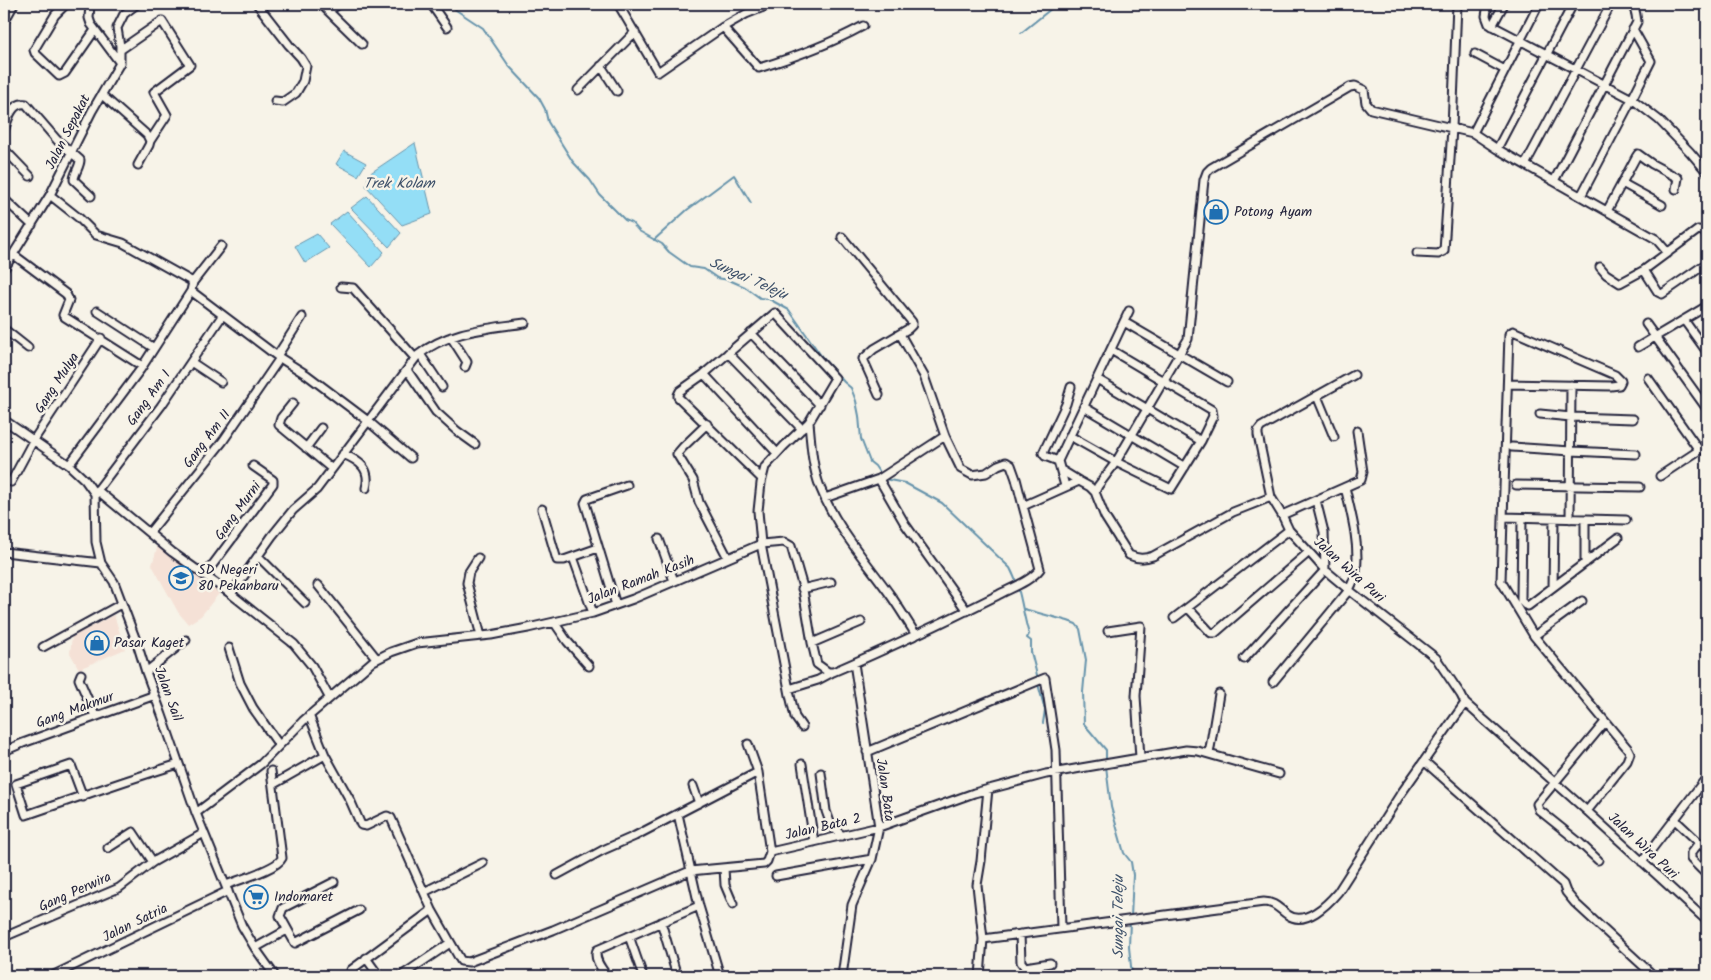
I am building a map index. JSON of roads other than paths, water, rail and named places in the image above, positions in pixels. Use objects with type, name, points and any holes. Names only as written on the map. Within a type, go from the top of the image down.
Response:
[{"type":"street","points":[[4,22],[14,4]]},
{"type":"street","points":[[66,4],[54,15],[34,50],[59,76],[66,73],[95,30]]},
{"type":"street","points":[[90,4],[89,18],[95,30],[120,63]]},
{"type":"street","name":"Jalan Sepakat","points":[[4,269],[50,195],[120,63],[117,28],[124,14],[137,4]]},
{"type":"street","points":[[257,4],[306,66],[303,81],[296,94],[284,102],[275,101]]},
{"type":"street","points":[[321,4],[362,44]]},
{"type":"street","points":[[328,11],[340,4]]},
{"type":"street","points":[[431,4],[447,27]]},
{"type":"street","points":[[618,4],[658,72],[723,27],[767,4]]},
{"type":"street","points":[[1417,254],[1438,254],[1444,251],[1452,128],[1457,4]]},
{"type":"street","points":[[1488,4],[1486,21],[1492,26],[1632,100],[1659,120],[1707,172]]},
{"type":"street","points":[[1492,26],[1504,4]]},
{"type":"street","points":[[1473,133],[1539,4]]},
{"type":"street","points":[[1497,149],[1573,4]]},
{"type":"street","points":[[1525,165],[1611,4]]},
{"type":"street","points":[[1554,181],[1637,22],[1636,12],[1630,4]]},
{"type":"street","points":[[120,50],[162,21],[190,66],[154,92],[168,115],[150,141],[138,165]]},
{"type":"street","points":[[723,27],[758,68],[806,53],[844,37],[863,26]]},
{"type":"street","points":[[1580,196],[1651,61],[1633,29]]},
{"type":"street","points":[[578,90],[635,32]]},
{"type":"street","points":[[1475,54],[1505,70]]},
{"type":"street","points":[[601,66],[617,91]]},
{"type":"street","points":[[1095,492],[1116,462],[1188,339],[1204,180],[1207,172],[1355,86],[1364,90],[1366,103],[1371,109],[1473,133],[1497,149],[1656,239],[1668,253]]},
{"type":"street","points":[[102,95],[147,136],[150,141]]},
{"type":"street","points":[[4,131],[13,108],[17,105],[26,104],[47,130],[80,161],[74,180],[91,196]]},
{"type":"street","points":[[4,149],[30,176]]},
{"type":"street","points":[[1607,211],[1638,154],[1678,178],[1676,189]]},
{"type":"street","points":[[1622,183],[1662,205]]},
{"type":"street","points":[[50,195],[79,218],[96,235],[123,243],[192,282]]},
{"type":"street","points":[[4,198],[32,224]]},
{"type":"street","points":[[1600,267],[1606,274],[1620,283],[1644,270],[1698,230],[1703,231],[1707,236]]},
{"type":"street","points":[[842,237],[912,322],[911,326],[874,349],[862,359],[879,395]]},
{"type":"street","points":[[69,465],[142,366],[191,292],[192,282],[221,246]]},
{"type":"street","points":[[14,255],[66,294],[69,300],[63,315],[65,317],[101,338],[142,366]]},
{"type":"street","points":[[1644,270],[1658,292],[1662,294],[1707,263]]},
{"type":"street","points":[[341,287],[353,288],[417,356],[442,387]]},
{"type":"street","points":[[191,292],[368,421],[411,458]]},
{"type":"street","points":[[1638,347],[1707,306]]},
{"type":"street","points":[[97,311],[154,348]]},
{"type":"street","points":[[1065,486],[1058,461],[1129,311]]},
{"type":"street","points":[[762,479],[678,395],[775,313],[835,378],[809,422],[765,467],[758,511],[761,544],[789,689],[795,717],[802,727]]},
{"type":"street","name":"Gang Am I","points":[[96,492],[161,406],[222,316]]},
{"type":"street","name":"Gang Am II","points":[[150,532],[223,441],[302,317]]},
{"type":"street","points":[[1684,320],[1707,352]]},
{"type":"street","points":[[1124,322],[1227,382]]},
{"type":"street","points":[[231,594],[293,510],[317,489],[417,356],[428,347],[462,332],[525,323]]},
{"type":"street","points":[[1646,324],[1707,408]]},
{"type":"street","points":[[4,329],[28,348]]},
{"type":"street","points":[[1508,384],[1611,386],[1618,385],[1621,381],[1615,374],[1513,331],[1509,334],[1501,580],[1534,636],[1628,749],[1629,757],[1587,811]]},
{"type":"street","points":[[752,333],[820,405]]},
{"type":"street","points":[[789,689],[818,680],[916,635],[1027,580],[1040,569],[1011,465],[1006,462],[986,472],[972,475],[961,469],[945,436],[924,376],[900,334]]},
{"type":"street","points":[[451,337],[467,362],[465,367]]},
{"type":"street","name":"Gang Mulya","points":[[11,482],[33,441],[101,338]]},
{"type":"street","points":[[1070,436],[1116,462],[1170,488],[1173,487],[1201,441],[1213,416],[1212,410],[1111,350]]},
{"type":"street","points":[[728,353],[802,429]]},
{"type":"street","points":[[191,362],[221,382]]},
{"type":"street","points":[[406,370],[436,412],[475,444]]},
{"type":"street","points":[[704,374],[778,453]]},
{"type":"street","points":[[1061,470],[1090,486],[1095,492],[1105,517],[1129,555],[1144,559],[1192,536],[1233,512],[1270,497],[1258,431],[1261,427],[1354,375]]},
{"type":"street","points":[[1648,378],[1699,450]]},
{"type":"street","points":[[1097,379],[1201,441]]},
{"type":"street","points":[[1570,519],[1571,385]]},
{"type":"street","points":[[1058,461],[1045,456],[1043,453],[1066,404],[1071,387]]},
{"type":"street","points":[[1317,396],[1334,438]]},
{"type":"street","points":[[293,403],[281,418],[279,425],[332,469]]},
{"type":"street","points":[[1084,407],[1185,466]]},
{"type":"street","points":[[1540,414],[1571,418],[1633,419]]},
{"type":"street","points":[[4,420],[69,465],[96,492],[294,644],[312,666],[329,697]]},
{"type":"street","points":[[809,422],[811,454],[819,486],[825,498],[857,552],[891,596],[916,635]]},
{"type":"street","points":[[707,424],[677,454],[693,480],[699,502],[728,558]]},
{"type":"street","points":[[306,448],[322,428]]},
{"type":"street","points":[[1282,515],[1360,480],[1363,472],[1357,431]]},
{"type":"street","points":[[825,498],[882,477],[945,436]]},
{"type":"street","points":[[1660,476],[1707,445]]},
{"type":"street","points":[[1512,447],[1571,452],[1636,454]]},
{"type":"street","points":[[343,454],[365,469],[368,476],[366,488]]},
{"type":"street","name":"Gang Murni","points":[[205,575],[273,484],[273,480],[253,466]]},
{"type":"street","points":[[882,477],[905,524],[967,610]]},
{"type":"street","points":[[1023,506],[1079,481]]},
{"type":"street","points":[[1516,484],[1640,487]]},
{"type":"street","points":[[616,605],[585,501],[627,485]]},
{"type":"street","points":[[1272,682],[1349,590],[1356,572],[1354,528],[1346,487]]},
{"type":"street","name":"Jalan Sail","points":[[96,492],[96,542],[101,563],[114,582],[196,813],[242,926],[274,974]]},
{"type":"street","name":"Jalan Wira Puri","points":[[1270,497],[1289,530],[1325,570],[1436,658],[1465,703],[1642,862],[1706,916]]},
{"type":"street","points":[[1244,659],[1325,570],[1324,532],[1316,500]]},
{"type":"street","points":[[542,509],[555,559],[559,561],[598,548]]},
{"type":"street","points":[[1503,517],[1626,520]]},
{"type":"street","points":[[1522,518],[1521,601],[1524,605],[1528,606],[1618,538]]},
{"type":"street","points":[[1553,587],[1554,519]]},
{"type":"street","points":[[1585,520],[1585,563]]},
{"type":"street","points":[[1174,618],[1289,530]]},
{"type":"street","points":[[659,539],[674,581]]},
{"type":"street","name":"Jalan Ramah Kasih","points":[[196,813],[261,764],[309,715],[377,659],[417,643],[481,636],[528,628],[593,613],[761,544],[784,542],[791,546],[802,588],[817,664],[828,672],[833,672]]},
{"type":"street","points":[[4,552],[101,563]]},
{"type":"street","points":[[1188,608],[1211,633],[1215,633],[1308,552]]},
{"type":"street","points":[[258,556],[305,603]]},
{"type":"street","points":[[572,557],[593,613]]},
{"type":"street","points":[[478,558],[466,583],[481,636]]},
{"type":"street","points":[[802,588],[831,582]]},
{"type":"street","points":[[318,584],[377,659]]},
{"type":"street","points":[[1534,636],[1582,601]]},
{"type":"street","points":[[43,647],[121,604]]},
{"type":"street","points":[[554,622],[567,641],[589,666]]},
{"type":"street","points":[[812,643],[862,622]]},
{"type":"street","points":[[1108,631],[1141,626],[1136,696],[1140,758]]},
{"type":"street","points":[[146,672],[186,640]]},
{"type":"street","points":[[229,648],[240,683],[253,708],[279,745]]},
{"type":"street","name":"Jalan Bata","points":[[842,976],[852,905],[872,859],[879,827],[854,663]]},
{"type":"street","points":[[81,674],[79,679],[95,716]]},
{"type":"street","points":[[867,752],[1042,678],[1046,679],[1055,741],[1061,928]]},
{"type":"street","points":[[1209,754],[1219,694]]},
{"type":"street","name":"Gang Makmur","points":[[4,751],[155,695]]},
{"type":"street","points":[[982,939],[1269,902],[1278,906],[1293,918],[1307,917],[1331,900],[1338,892],[1395,803],[1465,703]]},
{"type":"street","points":[[309,715],[325,755],[350,800],[361,825],[366,826],[387,816],[391,818],[432,910],[450,943],[401,976]]},
{"type":"street","points":[[1598,860],[1538,809],[1537,804],[1605,722]]},
{"type":"street","points":[[748,744],[758,772],[770,852]]},
{"type":"street","name":"Jalan Bata 2","points":[[450,943],[461,961],[468,962],[553,930],[690,871],[764,864],[767,862],[770,852],[879,827],[988,789],[1056,772],[1186,750],[1198,751],[1279,774]]},
{"type":"street","points":[[271,771],[274,784],[325,755]]},
{"type":"street","points":[[1425,762],[1563,884],[1568,896],[1654,976]]},
{"type":"street","points":[[83,796],[71,765],[16,784],[26,815],[83,796],[179,764]]},
{"type":"street","points":[[802,764],[814,842]]},
{"type":"street","points":[[557,875],[758,772]]},
{"type":"street","points":[[821,773],[826,811],[831,825],[842,836]]},
{"type":"street","points":[[1642,862],[1707,777]]},
{"type":"street","name":"Jalan Satria","points":[[52,976],[281,861],[274,784]]},
{"type":"street","points":[[694,786],[698,803]]},
{"type":"street","points":[[980,976],[982,939],[977,885],[982,861],[988,789]]},
{"type":"street","points":[[678,814],[699,906],[720,976]]},
{"type":"street","points":[[1675,820],[1707,850]]},
{"type":"street","points":[[108,848],[132,832],[154,862]]},
{"type":"street","name":"Gang Perwira","points":[[4,937],[119,888],[154,862],[204,832]]},
{"type":"street","points":[[1699,842],[1690,853],[1691,859],[1707,875]]},
{"type":"street","points":[[776,876],[872,859]]},
{"type":"street","points":[[424,892],[482,863]]},
{"type":"street","points":[[724,868],[726,885],[733,904]]},
{"type":"street","points":[[334,882],[283,908],[280,916],[295,943],[359,910]]},
{"type":"street","points":[[607,976],[596,958],[595,953],[597,950],[699,906]]},
{"type":"street","points":[[351,970],[432,910]]},
{"type":"street","points":[[661,922],[678,976]]},
{"type":"street","points":[[255,948],[287,930]]},
{"type":"street","points":[[1020,934],[1021,962],[1024,967],[1050,963]]},
{"type":"street","points":[[629,936],[642,976]]},
{"type":"street","points":[[366,958],[378,976]]},
{"type":"street","points":[[265,976],[274,974]]},
{"type":"water","name":"Trek Kolam","points":[[415,143],[432,214],[402,225],[366,186],[369,174]]},
{"type":"water","points":[[344,151],[366,163],[358,176],[336,164]]},
{"type":"water","points":[[367,196],[401,233],[389,247],[351,208]]},
{"type":"water","points":[[347,211],[384,252],[371,267],[330,224]]},
{"type":"water","points":[[317,234],[329,248],[305,263],[295,246]]},
{"type":"waterway","name":"Sungai Teleju","points":[[451,4],[456,10],[483,28],[509,66],[539,98],[545,109],[548,122],[573,162],[590,180],[600,195],[625,220],[632,223],[639,231],[662,244],[669,252],[690,267],[704,269],[717,278],[729,280],[745,287],[760,298],[769,299],[789,310],[822,357],[851,388],[859,416],[861,439],[870,462],[881,475]]},
{"type":"waterway","points":[[1021,33],[1057,4]]},
{"type":"waterway","points":[[654,240],[687,210],[734,175],[751,203]]},
{"type":"waterway","name":"Sungai Teleju","points":[[885,478],[905,483],[942,503],[1010,568],[1019,592],[1029,634],[1027,638],[1031,641],[1031,652],[1038,679]]},
{"type":"waterway","name":"Sungai Teleju","points":[[1024,609],[1068,621],[1076,624],[1080,629],[1086,660],[1083,692],[1084,724],[1106,750],[1106,761]]},
{"type":"waterway","name":"Sungai Teleju","points":[[1038,684],[1045,710],[1043,723]]},
{"type":"waterway","name":"Sungai Teleju","points":[[1106,766],[1111,807],[1124,853],[1131,862],[1133,875],[1131,917]]},
{"type":"waterway","name":"Sungai Teleju","points":[[1130,921],[1129,947],[1132,976]]},
{"type":"place","name":"Potong Ayam","points":[[1216,212]]},
{"type":"place","name":"SD Negeri 80 Pekanbaru","points":[[181,578]]},
{"type":"place","name":"Pasar Kaget","points":[[97,643]]},
{"type":"place","name":"Indomaret","points":[[256,897]]}]
